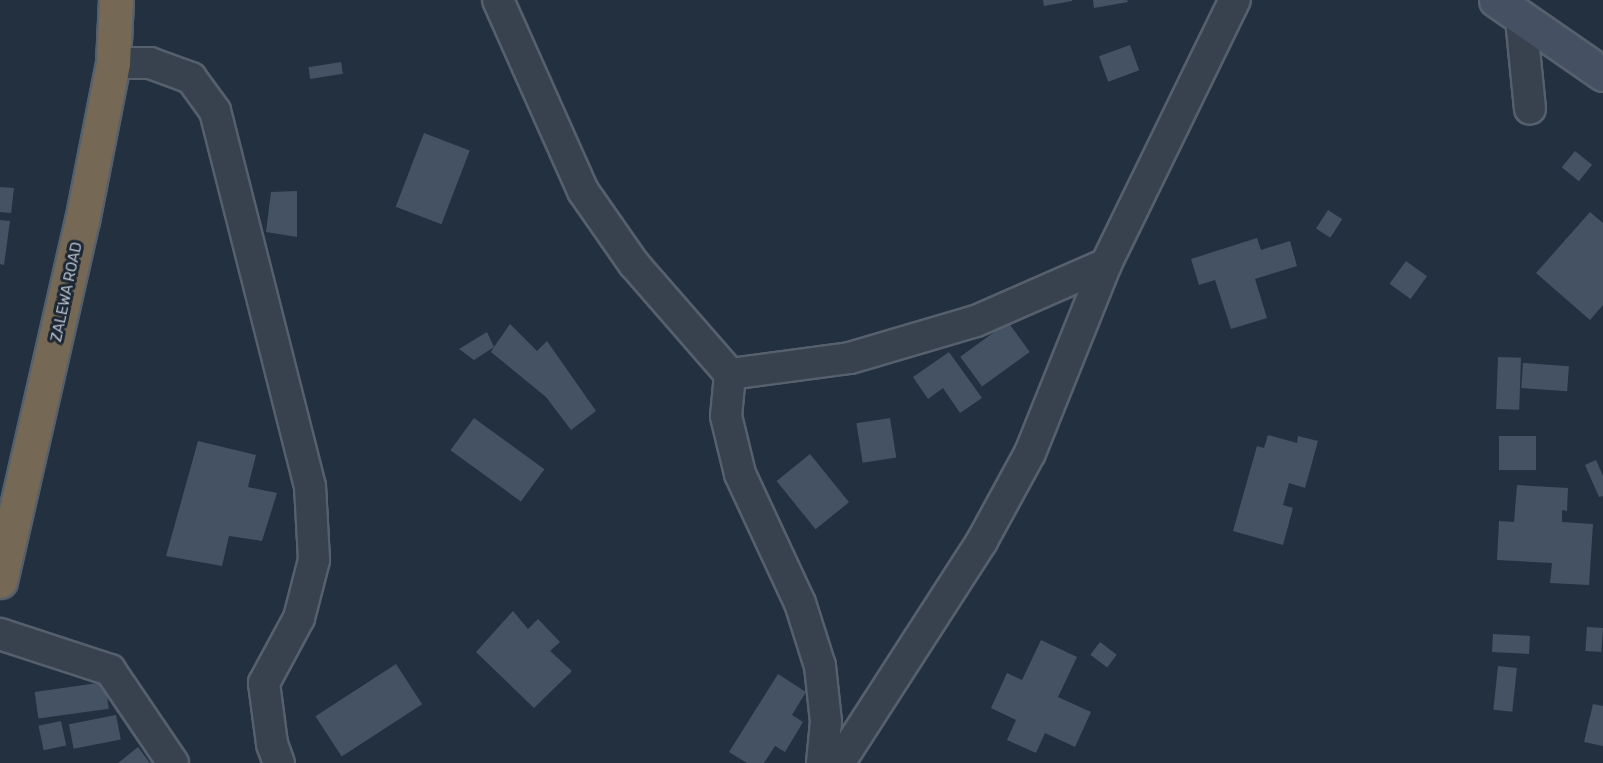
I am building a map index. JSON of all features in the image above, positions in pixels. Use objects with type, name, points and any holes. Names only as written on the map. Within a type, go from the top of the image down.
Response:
[{"type":"highway","name":"ZALEWA ROAD","points":[[0,581],[52,366],[112,63],[116,0]]},
{"type":"street","points":[[498,0],[583,191],[634,264],[730,374],[726,416],[740,474],[800,603],[820,666],[826,722],[822,763]]},
{"type":"street","points":[[839,763],[982,541],[1030,453],[1106,264],[1235,0]]},
{"type":"street","points":[[1508,9],[1603,74]]},
{"type":"street","points":[[1508,9],[1530,109]]},
{"type":"street","points":[[112,63],[150,63],[191,78],[215,111],[310,486],[314,560],[299,618],[264,683],[272,744],[279,763]]},
{"type":"street","points":[[730,374],[850,358],[976,321],[1106,264]]},
{"type":"street","points":[[0,634],[110,670],[173,763]]},
{"type":"building","points":[[1043,0],[1072,0],[1072,1],[1044,6]]},
{"type":"building","points":[[1093,0],[1127,0],[1128,2],[1094,8]]},
{"type":"building","points":[[1130,45],[1139,70],[1108,82],[1099,56]]},
{"type":"building","points":[[341,62],[343,74],[310,79],[308,67]]},
{"type":"building","points":[[424,133],[470,151],[441,224],[396,207]]},
{"type":"building","points":[[1575,151],[1592,165],[1579,181],[1562,167]]},
{"type":"building","points":[[0,187],[14,188],[11,213],[0,212]]},
{"type":"building","points":[[297,191],[297,237],[266,232],[271,192]]},
{"type":"building","points":[[1328,210],[1342,219],[1330,238],[1316,228]]},
{"type":"building","points":[[1590,212],[1603,223],[1603,305],[1590,320],[1536,273]]},
{"type":"building","points":[[0,220],[10,221],[4,265],[0,264]]},
{"type":"building","points":[[1257,238],[1261,250],[1290,241],[1297,266],[1255,279],[1267,318],[1231,329],[1215,280],[1199,285],[1191,259]]},
{"type":"building","points":[[1406,261],[1427,276],[1411,299],[1390,284]]},
{"type":"building","points":[[1008,322],[1030,352],[982,387],[960,357]]},
{"type":"building","points":[[510,324],[537,351],[547,341],[596,411],[571,430],[546,397],[491,352]]},
{"type":"building","points":[[487,332],[494,347],[474,360],[459,349]]},
{"type":"building","points":[[949,352],[982,398],[960,413],[943,388],[928,399],[913,377]]},
{"type":"building","points":[[1498,357],[1521,358],[1519,410],[1496,409]]},
{"type":"building","points":[[1523,363],[1569,366],[1567,391],[1521,388]]},
{"type":"building","points":[[474,418],[544,469],[521,501],[450,450]]},
{"type":"building","points":[[890,418],[896,458],[863,463],[856,423]]},
{"type":"building","points":[[1268,435],[1297,443],[1298,436],[1318,441],[1305,488],[1289,483],[1283,505],[1293,508],[1283,545],[1233,531],[1257,446],[1264,448]]},
{"type":"building","points":[[1499,436],[1536,436],[1536,470],[1499,470]]},
{"type":"building","points":[[198,441],[256,455],[248,487],[277,493],[262,541],[229,536],[222,566],[166,556]]},
{"type":"building","points":[[810,454],[849,502],[816,529],[777,481]]},
{"type":"building","points":[[1596,460],[1603,476],[1603,496],[1599,497],[1585,465]]},
{"type":"building","points":[[1517,485],[1568,488],[1567,511],[1562,510],[1562,522],[1593,524],[1589,585],[1550,583],[1552,563],[1497,560],[1499,521],[1514,522]]},
{"type":"building","points":[[513,611],[528,629],[538,619],[560,642],[550,651],[572,671],[534,708],[476,652]]},
{"type":"building","points":[[1587,627],[1603,628],[1601,652],[1585,651]]},
{"type":"building","points":[[1493,634],[1530,636],[1529,654],[1492,652]]},
{"type":"building","points":[[1041,640],[1077,657],[1058,697],[1091,712],[1075,747],[1045,733],[1036,753],[1007,740],[1016,720],[991,708],[1007,673],[1022,680]]},
{"type":"building","points":[[1100,642],[1117,655],[1107,667],[1090,655]]},
{"type":"building","points":[[396,664],[422,704],[342,757],[315,716]]},
{"type":"building","points":[[1498,666],[1517,668],[1512,712],[1493,710]]},
{"type":"building","points":[[778,674],[806,692],[792,715],[803,722],[785,752],[775,746],[764,763],[747,763],[729,752]]},
{"type":"building","points":[[105,682],[109,709],[38,719],[35,692]]},
{"type":"building","points":[[1593,704],[1603,706],[1603,746],[1584,742]]},
{"type":"building","points":[[116,715],[121,740],[74,749],[69,724]]},
{"type":"building","points":[[61,721],[66,745],[44,750],[39,726]]},
{"type":"building","points":[[138,747],[150,763],[118,763]]}]
